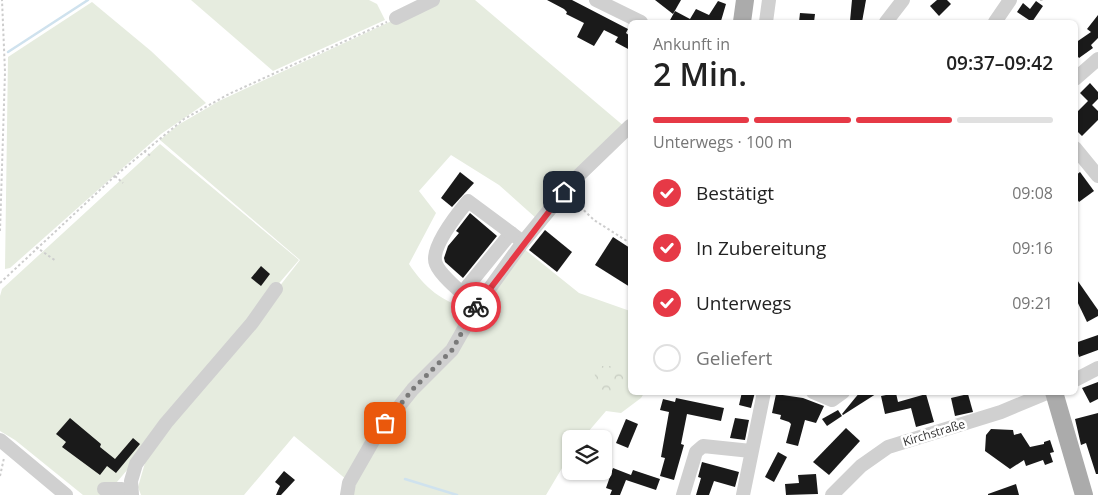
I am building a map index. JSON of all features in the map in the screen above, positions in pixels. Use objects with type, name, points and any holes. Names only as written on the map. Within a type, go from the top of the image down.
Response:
[{"type":"main road","points":[[742,20],[745,0]]},
{"type":"main road","points":[[1055,395],[1084,495]]},
{"type":"street","points":[[396,18],[433,0]]},
{"type":"street","points":[[596,0],[637,20]]},
{"type":"street","points":[[766,20],[769,0]]},
{"type":"street","points":[[888,20],[903,0]]},
{"type":"street","points":[[996,20],[1010,0]]},
{"type":"street","points":[[1078,76],[1098,59]]},
{"type":"street","points":[[347,495],[349,483],[377,434],[413,389],[452,350],[476,306],[523,242],[564,192],[628,128]]},
{"type":"street","points":[[1078,152],[1098,176]]},
{"type":"street","points":[[476,306],[439,270],[434,257],[437,246],[457,214],[468,201],[523,242]]},
{"type":"street","points":[[462,293],[511,233]]},
{"type":"street","points":[[130,495],[131,481],[136,464],[166,423],[252,324],[276,289]]},
{"type":"street","points":[[1078,378],[1098,368]]},
{"type":"street","points":[[743,495],[763,395]]},
{"type":"street","points":[[820,395],[832,400],[839,395]]},
{"type":"street","name":"Kirchstraße","points":[[832,495],[861,466],[888,447],[1001,412],[1042,395]]},
{"type":"street","points":[[0,440],[66,495]]},
{"type":"street","points":[[683,495],[696,452],[703,446],[751,451]]},
{"type":"street","points":[[104,489],[122,489],[130,495]]},
{"type":"path","points":[[0,232],[5,72],[2,0]]},
{"type":"path","points":[[0,282],[115,176],[184,119],[206,106],[396,18]]},
{"type":"path","points":[[144,151],[152,157]]},
{"type":"path","points":[[115,176],[123,183]]},
{"type":"path","points":[[564,192],[594,220],[628,241]]},
{"type":"path","points":[[36,247],[56,261]]},
{"type":"path","points":[[0,476],[5,455]]},
{"type":"green space","points":[[191,0],[369,0],[377,4],[385,20],[273,71]]},
{"type":"green space","points":[[437,0],[475,0],[625,127],[537,219],[499,185],[451,155],[419,191],[436,213],[409,264],[421,280],[435,293],[451,302],[470,309],[455,339],[347,480],[294,436],[244,495],[141,495],[138,487],[147,456],[300,260],[160,140],[178,125],[219,101]]},
{"type":"green space","points":[[92,2],[151,51],[206,103],[161,134],[10,268],[5,269],[8,57]]},
{"type":"green space","points":[[160,144],[299,260],[275,288],[269,302],[106,495],[83,495],[15,440],[0,431],[0,296],[2,289]]},
{"type":"green space","points":[[523,248],[579,293],[628,310],[628,395],[643,395],[621,413],[606,411],[590,430],[562,430],[562,468],[546,495],[351,495],[372,449]]},
{"type":"green space","points":[[602,366],[613,366],[628,371],[628,385],[618,382],[621,395],[597,388],[594,370]]},
{"type":"building","points":[[547,0],[572,0],[628,29],[626,33],[628,34],[628,49],[615,42],[618,37],[604,30],[594,46],[577,37],[584,23],[566,14],[567,12]]},
{"type":"building","points":[[655,0],[681,0],[673,14]]},
{"type":"building","points":[[852,0],[866,0],[862,20],[850,20]]},
{"type":"building","points":[[937,0],[947,0],[951,4],[939,16],[930,6]]},
{"type":"building","points":[[718,1],[726,4],[721,20],[670,20],[675,11],[690,19],[696,9],[709,15]]},
{"type":"building","points":[[1036,1],[1043,6],[1033,20],[1029,20],[1017,12],[1023,3],[1030,9]]},
{"type":"building","points":[[800,13],[815,14],[814,20],[799,20]]},
{"type":"building","points":[[1098,15],[1098,38],[1091,45],[1093,48],[1079,58],[1078,41],[1091,32],[1087,29]]},
{"type":"building","points":[[1090,83],[1098,92],[1098,99],[1092,105],[1098,111],[1098,120],[1082,136],[1078,132],[1078,111],[1088,101],[1080,93]]},
{"type":"building","points":[[460,172],[474,183],[452,207],[441,198]]},
{"type":"building","points":[[1080,172],[1094,191],[1079,202],[1078,200],[1078,174]]},
{"type":"building","points":[[470,213],[497,236],[463,278],[445,262],[444,258],[448,246],[459,233],[456,231]]},
{"type":"building","points":[[545,230],[572,252],[557,272],[529,250]]},
{"type":"building","points":[[613,237],[628,247],[628,286],[595,265]]},
{"type":"building","points":[[261,266],[270,274],[261,286],[251,278]]},
{"type":"building","points":[[1078,281],[1098,310],[1098,316],[1087,322],[1078,303]]},
{"type":"building","points":[[1098,335],[1098,350],[1079,357],[1078,342]]},
{"type":"building","points":[[1098,382],[1098,399],[1090,403],[1082,388]]},
{"type":"building","points":[[741,395],[754,395],[751,408],[739,405]]},
{"type":"building","points":[[776,395],[803,398],[824,406],[816,423],[805,420],[798,446],[786,443],[791,424],[780,419],[781,415],[772,413]]},
{"type":"building","points":[[858,395],[874,395],[843,415]]},
{"type":"building","points":[[896,395],[898,402],[926,395],[934,422],[916,427],[911,408],[885,414],[881,396]]},
{"type":"building","points":[[968,395],[973,412],[955,416],[951,398]]},
{"type":"building","points":[[676,398],[724,408],[721,421],[687,414],[681,444],[684,445],[674,480],[660,476],[665,458],[661,457],[669,412],[660,410],[663,399],[675,402]]},
{"type":"building","points":[[838,410],[842,416],[827,426],[822,419]]},
{"type":"building","points":[[1098,413],[1098,474],[1096,474],[1086,443],[1081,445],[1075,419]]},
{"type":"building","points":[[70,418],[101,444],[100,447],[115,459],[133,438],[140,444],[116,473],[107,466],[100,475],[62,447],[66,442],[56,434]]},
{"type":"building","points":[[735,418],[749,420],[745,440],[730,438]]},
{"type":"building","points":[[626,419],[638,424],[628,448],[616,443]]},
{"type":"building","points":[[846,428],[860,441],[829,475],[813,462]]},
{"type":"building","points":[[991,429],[1013,430],[1014,435],[1021,433],[1030,447],[1044,444],[1044,442],[1050,440],[1054,452],[1050,453],[1053,462],[1045,465],[1043,460],[1026,466],[1024,460],[1010,469],[985,451],[986,435]]},
{"type":"building","points":[[778,452],[787,457],[774,482],[765,477]]},
{"type":"building","points":[[702,462],[739,472],[735,487],[714,481],[709,495],[696,495],[701,478],[698,477]]},
{"type":"building","points":[[613,468],[631,475],[633,470],[660,479],[656,490],[626,480],[620,495],[610,495],[612,490],[606,488],[609,480],[612,480]]},
{"type":"building","points":[[284,471],[295,480],[281,495],[276,495],[280,486],[275,482]]},
{"type":"building","points":[[816,474],[818,494],[786,495],[785,484],[799,483],[798,475]]},
{"type":"building","points":[[1016,484],[1019,495],[988,495],[988,494]]},
{"type":"waterway","points":[[8,52],[88,0]]},
{"type":"waterway","points":[[405,479],[457,495]]},
{"type":"way so far","points":[[385,423],[413,389],[452,350],[476,307]]},
{"type":"route","points":[[476,307],[523,242],[564,192]]}]
